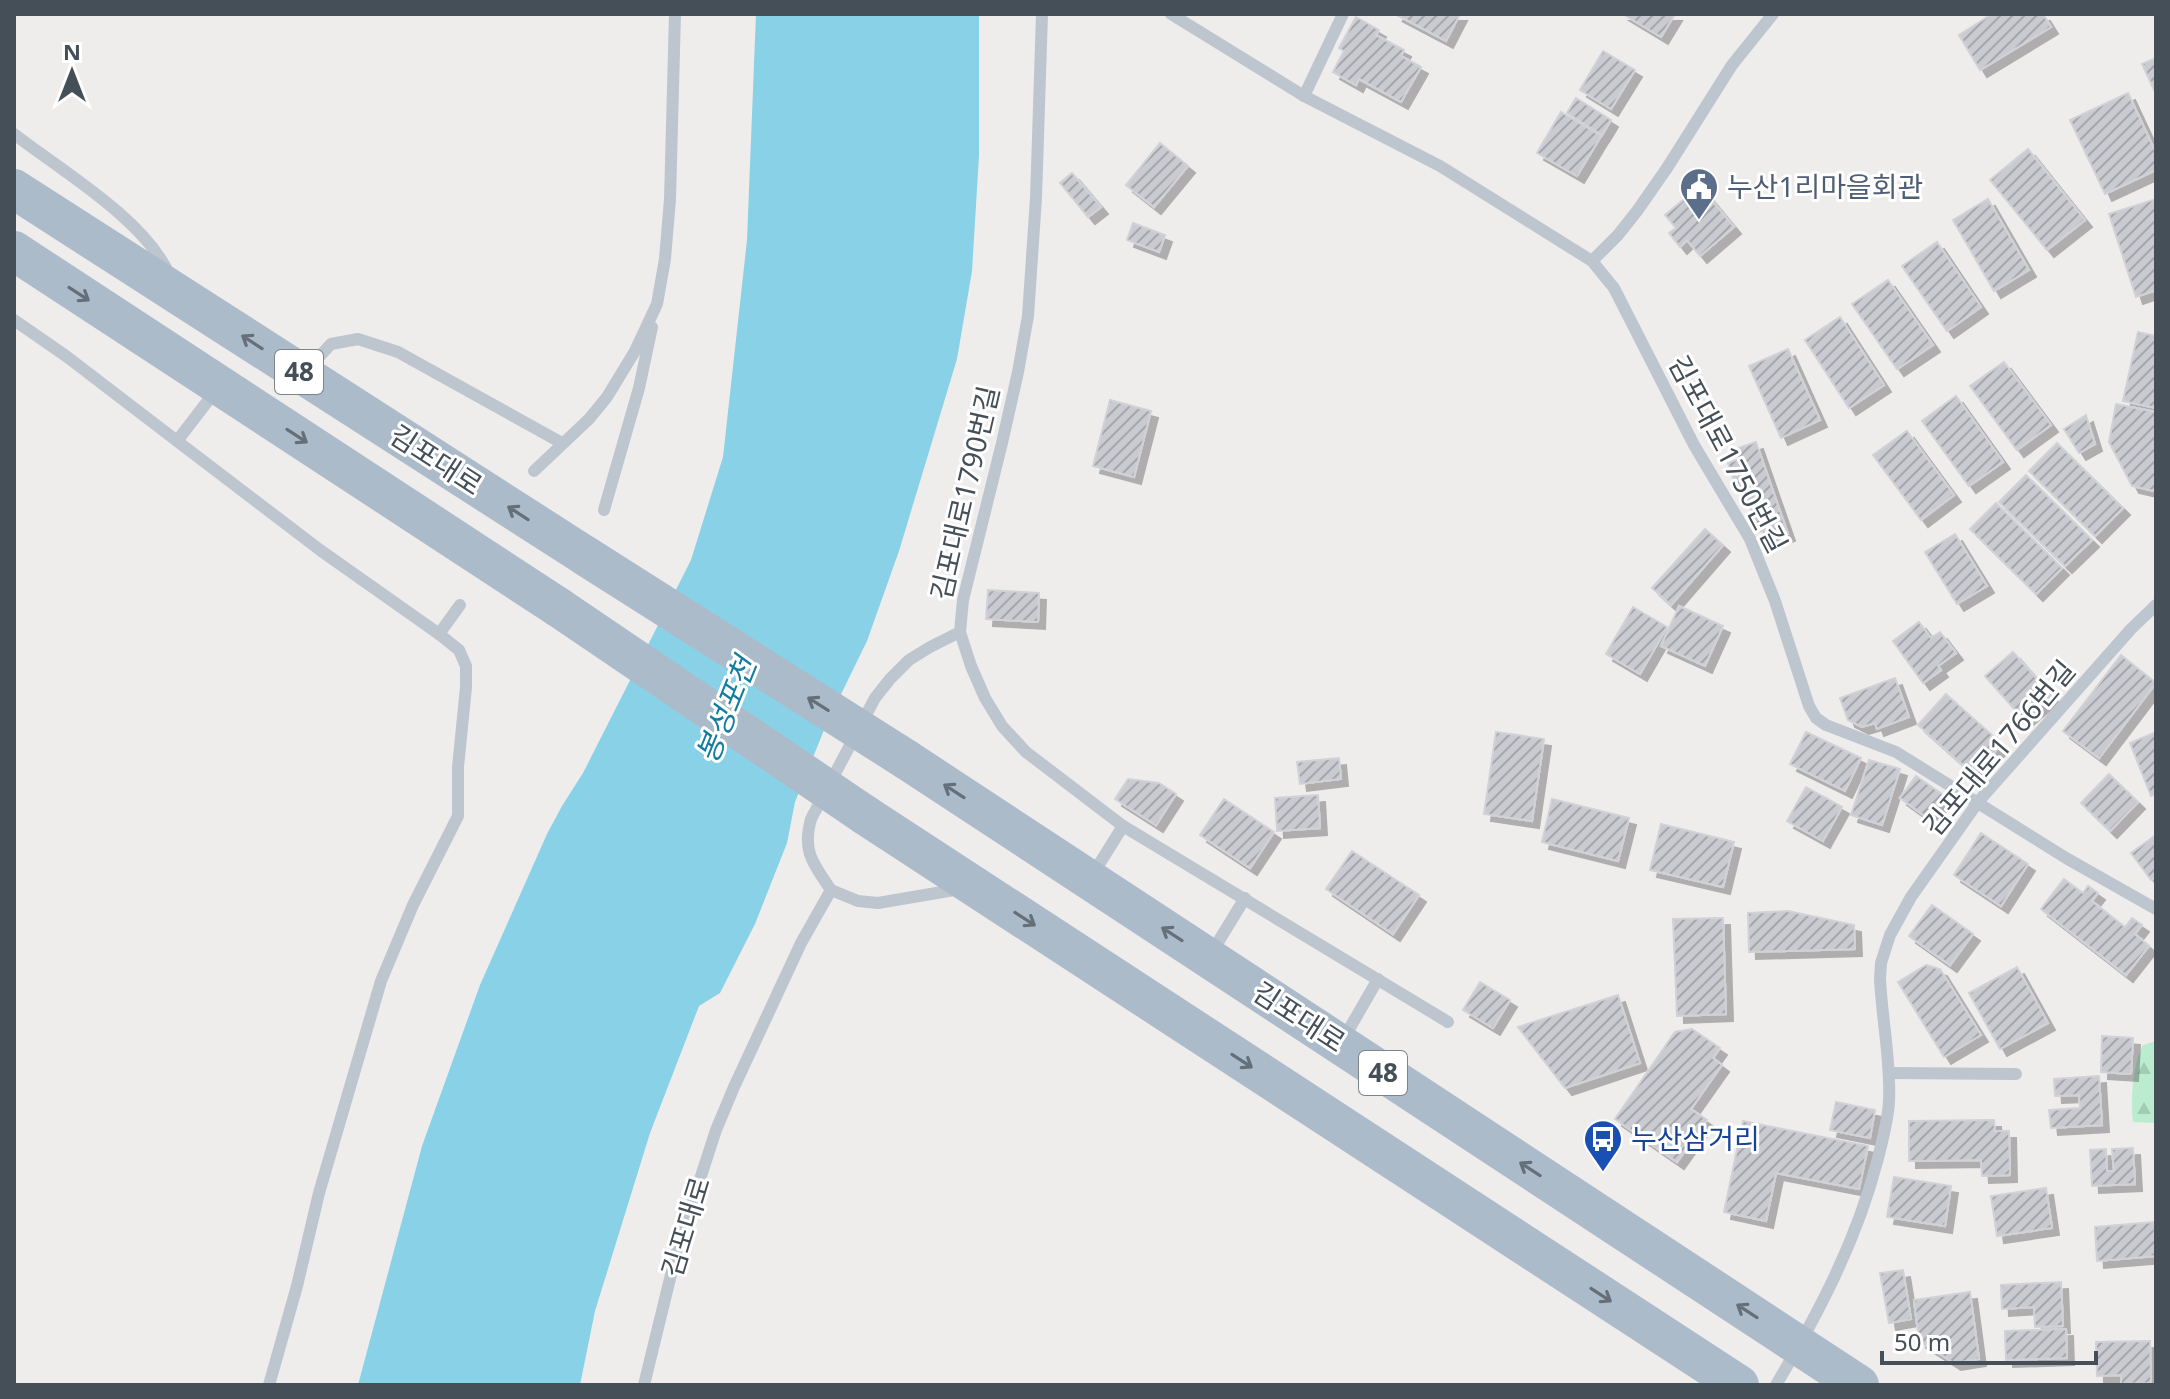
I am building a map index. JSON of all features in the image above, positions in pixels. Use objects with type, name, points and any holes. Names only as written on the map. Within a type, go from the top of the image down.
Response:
[{"type":"main road","name":"김포대로","points":[[14,189],[907,760],[1859,1385]]},
{"type":"main road","name":"김포대로","points":[[14,251],[558,607],[975,887]]},
{"type":"main road","name":"48","points":[[975,887],[1739,1385]]},
{"type":"main road","points":[[1565,1272],[1603,1217]]},
{"type":"lane","points":[[604,510],[639,388],[665,259],[670,199],[675,14]]},
{"type":"lane","name":"김포대로1790번길","points":[[1042,14],[1036,198],[1028,316],[1005,429],[963,600],[960,632],[971,666],[1002,726],[1026,752],[1123,826],[1448,1022]]},
{"type":"lane","name":"김포대로1750번길","points":[[1171,14],[1304,96],[1440,166],[1592,261],[1614,288],[1694,445],[1750,539],[1775,601],[1809,706],[1816,718],[1826,725],[1896,752],[2066,858],[2156,909]]},
{"type":"lane","points":[[1304,96],[1343,14]]},
{"type":"lane","points":[[1592,261],[1637,211],[1732,65],[1773,14]]},
{"type":"lane","points":[[14,134],[120,214],[164,263],[179,295]]},
{"type":"lane","points":[[534,471],[589,419],[607,397],[635,351],[657,304]]},
{"type":"lane","points":[[14,320],[66,356],[320,550],[439,634],[459,650],[466,666],[458,767],[458,816],[413,905],[381,981],[319,1193],[269,1385]]},
{"type":"lane","points":[[303,375],[331,344],[358,339],[398,352],[562,443]]},
{"type":"lane","points":[[177,441],[219,386]]},
{"type":"lane","points":[[439,634],[460,605]]},
{"type":"lane","name":"김포대로1766번길","points":[[1776,1385],[1800,1346],[1844,1259],[1869,1192],[1885,1130],[1890,1073],[1880,979],[1885,947],[1911,897],[1978,802],[2131,629],[2156,605]]},
{"type":"lane","points":[[960,632],[909,660],[882,688],[811,819],[807,848],[812,863],[831,890],[858,901],[878,903],[975,887]]},
{"type":"lane","points":[[1089,880],[1123,826]]},
{"type":"lane","name":"김포대로","points":[[644,1385],[677,1250],[716,1130],[801,943],[831,890]]},
{"type":"lane","points":[[1209,958],[1245,898]]},
{"type":"lane","points":[[1340,1044],[1378,979]]},
{"type":"lane","points":[[1890,1073],[2016,1074]]},
{"type":"green space","points":[[2156,1041],[2156,1123],[2133,1122],[2132,1094],[2137,1062],[2143,1045]]},
{"type":"water","name":"봉성포천","points":[[756,14],[979,14],[979,156],[972,271],[957,359],[899,551],[867,641],[826,725],[795,802],[787,843],[755,924],[720,993],[699,1006],[650,1133],[595,1311],[580,1385],[358,1385],[422,1146],[480,985],[547,834],[583,773],[691,560],[723,457],[747,240]]},
{"type":"building","points":[[1395,14],[1460,14],[1446,41]]},
{"type":"building","points":[[1623,14],[1675,14],[1661,37]]},
{"type":"building","points":[[1992,14],[2043,14],[2051,27],[1980,70],[1959,35]]},
{"type":"building","points":[[1356,17],[1379,30],[1376,35],[1404,50],[1401,56],[1421,67],[1401,102],[1359,79],[1356,85],[1333,72],[1344,51],[1339,48]]},
{"type":"building","points":[[1603,51],[1635,70],[1611,109],[1580,90]]},
{"type":"building","points":[[2156,58],[2156,94],[2142,64]]},
{"type":"building","points":[[2128,93],[2156,153],[2156,170],[2105,194],[2070,120]]},
{"type":"building","points":[[1576,98],[1611,120],[1602,135],[1567,113]]},
{"type":"building","points":[[1561,112],[1601,136],[1577,176],[1537,153]]},
{"type":"building","points":[[1160,143],[1188,166],[1154,207],[1126,185]]},
{"type":"building","points":[[2028,149],[2085,220],[2047,250],[1990,180]]},
{"type":"building","points":[[1072,173],[1101,207],[1088,217],[1060,183]]},
{"type":"building","name":"누산1리마을회관","points":[[1700,186],[1734,227],[1700,256],[1687,240],[1680,247],[1669,233],[1676,228],[1665,215]]},
{"type":"building","points":[[1988,199],[2029,270],[1994,291],[1953,220]]},
{"type":"building","points":[[2156,199],[2156,290],[2136,297],[2109,214]]},
{"type":"building","points":[[1133,223],[1165,235],[1159,252],[1127,240]]},
{"type":"building","points":[[1937,242],[1981,307],[1947,331],[1902,266]]},
{"type":"building","points":[[1888,280],[1933,345],[1897,369],[1852,304]]},
{"type":"building","points":[[1840,317],[1884,385],[1849,408],[1805,340]]},
{"type":"building","points":[[2138,332],[2156,336],[2156,408],[2123,401]]},
{"type":"building","points":[[1788,349],[1820,420],[1781,438],[1749,366]]},
{"type":"building","points":[[2004,362],[2051,425],[2017,450],[1970,386]]},
{"type":"building","points":[[1956,396],[2003,462],[1969,486],[1922,421]]},
{"type":"building","points":[[1110,400],[1151,411],[1134,477],[1093,466]]},
{"type":"building","points":[[2116,404],[2156,412],[2154,491],[2132,486],[2109,442]]},
{"type":"building","points":[[2086,415],[2095,444],[2079,453],[2064,429]]},
{"type":"building","points":[[1907,431],[1954,495],[1921,520],[1873,455]]},
{"type":"building","points":[[1756,442],[1788,534],[1768,541],[1765,530],[1759,532],[1743,488],[1737,490],[1728,463],[1739,459],[1735,449]]},
{"type":"building","points":[[2057,443],[2123,508],[2095,536],[2029,471]]},
{"type":"building","points":[[2026,475],[2092,540],[2065,566],[1999,502]]},
{"type":"building","points":[[1996,503],[2062,568],[2036,594],[1970,529]]},
{"type":"building","points":[[1705,529],[1723,545],[1671,605],[1652,588]]},
{"type":"building","points":[[1955,534],[1987,586],[1957,604],[1925,552]]},
{"type":"building","points":[[988,590],[1039,593],[1038,622],[986,619]]},
{"type":"building","points":[[1679,606],[1723,626],[1705,666],[1661,646]]},
{"type":"building","points":[[1633,607],[1667,627],[1640,674],[1606,654]]},
{"type":"building","points":[[1919,622],[1931,638],[1940,632],[1956,653],[1938,666],[1941,670],[1923,683],[1893,641]]},
{"type":"building","points":[[2013,652],[2052,696],[2024,720],[1985,676]]},
{"type":"building","points":[[2121,655],[2156,683],[2099,758],[2063,731]]},
{"type":"building","points":[[1895,678],[1909,717],[1877,729],[1875,723],[1862,727],[1848,720],[1840,698]]},
{"type":"building","points":[[1946,694],[2002,744],[1974,775],[1918,725]]},
{"type":"building","points":[[1496,732],[1544,739],[1532,821],[1484,814]]},
{"type":"building","points":[[1806,732],[1861,758],[1845,791],[1790,764]]},
{"type":"building","points":[[2156,732],[2156,794],[2151,796],[2130,743]]},
{"type":"building","points":[[1339,758],[1341,779],[1300,784],[1297,762]]},
{"type":"building","points":[[1869,760],[1900,769],[1882,825],[1851,815]]},
{"type":"building","points":[[2109,774],[2138,802],[2110,831],[2081,803]]},
{"type":"building","points":[[1916,776],[1945,796],[1929,819],[1900,798]]},
{"type":"building","points":[[1128,779],[1159,783],[1176,794],[1156,825],[1115,799]]},
{"type":"building","points":[[1806,787],[1842,807],[1823,841],[1787,821]]},
{"type":"building","points":[[1318,795],[1320,828],[1277,831],[1275,798]]},
{"type":"building","points":[[1224,799],[1274,832],[1250,868],[1200,835]]},
{"type":"building","points":[[1552,799],[1629,818],[1618,861],[1542,842]]},
{"type":"building","points":[[1661,824],[1734,842],[1723,887],[1650,870]]},
{"type":"building","points":[[1981,833],[2028,864],[2001,906],[1954,875]]},
{"type":"building","points":[[2156,835],[2156,877],[2151,880],[2131,853]]},
{"type":"building","points":[[1352,851],[1419,895],[1393,934],[1326,889]]},
{"type":"building","points":[[2064,879],[2083,893],[2088,886],[2098,893],[2092,901],[2125,927],[2132,918],[2142,925],[2135,934],[2149,946],[2126,975],[2041,909]]},
{"type":"building","points":[[1932,905],[1973,934],[1950,965],[1909,936]]},
{"type":"building","points":[[1788,911],[1854,925],[1855,949],[1749,952],[1748,913]]},
{"type":"building","points":[[1723,918],[1726,1014],[1677,1016],[1673,919]]},
{"type":"building","points":[[1926,965],[1940,969],[1981,1035],[1944,1057],[1898,982]]},
{"type":"building","points":[[2017,967],[2048,1023],[2000,1049],[1969,993]]},
{"type":"building","points":[[1480,982],[1510,1000],[1493,1028],[1463,1010]]},
{"type":"building","points":[[1618,995],[1640,1063],[1565,1088],[1518,1027]]},
{"type":"building","points":[[1692,1029],[1720,1048],[1713,1058],[1722,1065],[1691,1109],[1707,1120],[1677,1162],[1615,1119],[1675,1032]]},
{"type":"building","points":[[2102,1036],[2133,1038],[2131,1074],[2101,1072]]},
{"type":"building","points":[[2099,1076],[2102,1125],[2051,1128],[2049,1110],[2080,1108],[2079,1095],[2055,1096],[2054,1079]]},
{"type":"building","points":[[1836,1102],[1875,1110],[1870,1138],[1830,1130]]},
{"type":"building","points":[[1994,1120],[1995,1131],[2009,1131],[2010,1175],[1982,1176],[1981,1160],[1909,1161],[1909,1121]]},
{"type":"building","points":[[1743,1121],[1868,1146],[1859,1189],[1776,1173],[1766,1221],[1724,1212]]},
{"type":"building","points":[[2133,1148],[2135,1184],[2092,1186],[2090,1150],[2106,1149],[2107,1171],[2114,1171],[2112,1149]]},
{"type":"building","points":[[1894,1177],[1951,1186],[1945,1226],[1887,1217]]},
{"type":"building","points":[[2046,1188],[2052,1228],[1997,1236],[1991,1196]]},
{"type":"building","points":[[2154,1222],[2156,1256],[2097,1261],[2095,1227]]},
{"type":"building","points":[[1903,1270],[1911,1319],[1889,1323],[1880,1273]]},
{"type":"building","points":[[2061,1282],[2063,1326],[2035,1327],[2034,1307],[2002,1309],[2001,1285]]},
{"type":"building","points":[[1970,1292],[1979,1359],[1954,1363],[1919,1341],[1914,1300]]},
{"type":"building","points":[[2066,1329],[2067,1358],[2006,1360],[2005,1331]]},
{"type":"building","points":[[2150,1341],[2151,1383],[2121,1384],[2121,1375],[2097,1376],[2096,1342]]},
{"type":"place","name":"누산1리마을회관","points":[[1699,221]]},
{"type":"place","name":"누산삼거리","points":[[1603,1173]]}]
